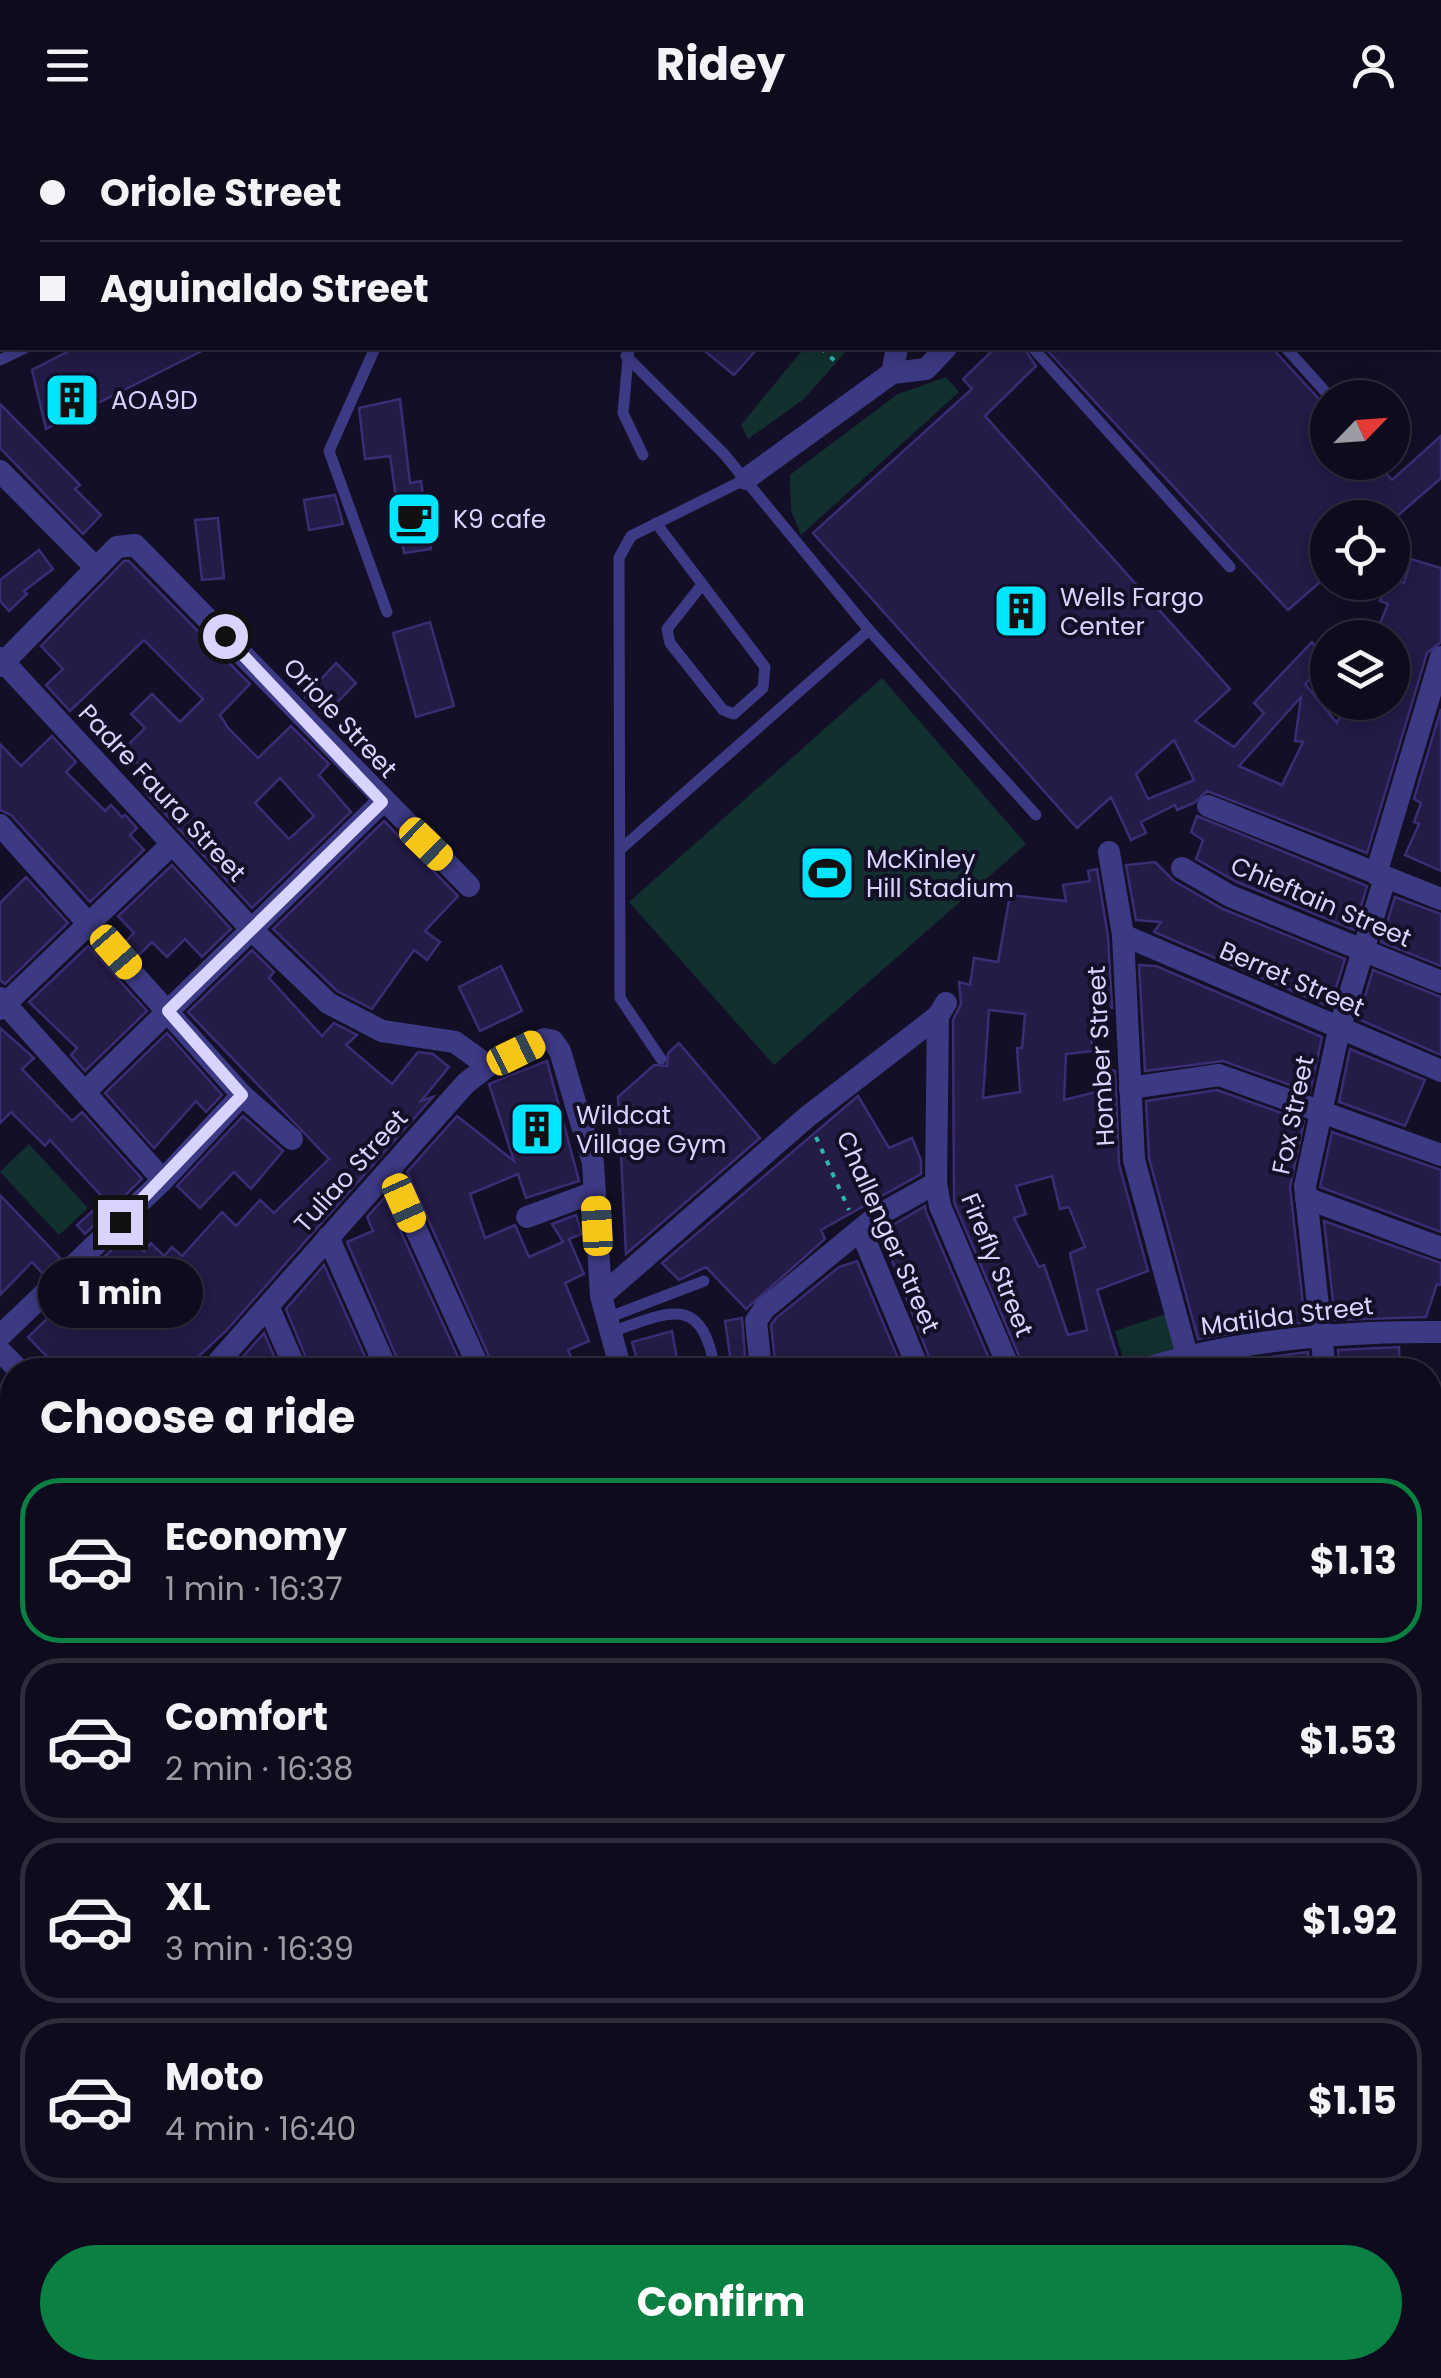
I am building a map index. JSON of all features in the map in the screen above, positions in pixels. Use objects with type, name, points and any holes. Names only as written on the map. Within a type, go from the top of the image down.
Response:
[{"type":"street","points":[[892,373],[896,350]]},
{"type":"street","points":[[746,479],[892,373],[926,368],[944,350]]},
{"type":"street","points":[[1,662],[95,567],[4,483]]},
{"type":"street","name":"Oriole Street","points":[[95,567],[117,546],[134,545],[146,552],[382,802],[469,886]]},
{"type":"street","name":"Fox Street","points":[[1323,1358],[1306,1198],[1307,1173],[1361,948],[1434,713],[1441,657]]},
{"type":"street","name":"Padre Faura Street","points":[[1,662],[253,931],[328,1003],[382,1031],[455,1042],[488,1066]]},
{"type":"street","points":[[85,1092],[382,802]]},
{"type":"street","points":[[1208,806],[1441,900]]},
{"type":"street","points":[[0,825],[242,1095],[292,1139]]},
{"type":"street","points":[[164,1180],[2,1004],[171,844]]},
{"type":"street","name":"Homber Street","points":[[1109,852],[1123,935],[1134,1160],[1188,1358]]},
{"type":"street","name":"Chieftain Street","points":[[1182,868],[1230,896],[1441,982]]},
{"type":"street","name":"Berret Street","points":[[1123,935],[1339,1030],[1441,1070]]},
{"type":"street","name":"Firefly Street","points":[[807,1117],[942,1010],[936,1183],[947,1229],[1005,1358]]},
{"type":"street","name":"Tuliao Street","points":[[221,1358],[466,1083],[488,1066],[544,1039],[553,1041],[592,1163],[595,1192]]},
{"type":"street","points":[[1130,1088],[1219,1075],[1441,1156]]},
{"type":"street","points":[[0,1336],[164,1180],[242,1095]]},
{"type":"street","points":[[606,1315],[807,1117]]},
{"type":"street","points":[[389,1170],[475,1358]]},
{"type":"street","points":[[760,1358],[756,1321],[765,1308],[876,1216],[936,1183]]},
{"type":"street","points":[[528,1217],[595,1192],[606,1315],[619,1358]]},
{"type":"street","points":[[1306,1198],[1441,1248]]},
{"type":"street","name":"Challenger Street","points":[[862,1231],[914,1358]]},
{"type":"street","points":[[328,1237],[382,1358]]},
{"type":"street","points":[[268,1306],[291,1358]]},
{"type":"street","name":"Matilda Street","points":[[1212,1358],[1320,1335],[1441,1332]]},
{"type":"lane","points":[[374,350],[329,451],[387,612]]},
{"type":"lane","points":[[1035,350],[1230,567]]},
{"type":"lane","points":[[1288,350],[1315,380]]},
{"type":"lane","points":[[628,352],[622,413],[643,455]]},
{"type":"lane","points":[[628,352],[746,479],[870,630],[1036,815]]},
{"type":"lane","points":[[661,1059],[620,998],[620,558],[622,546],[632,536],[746,479]]},
{"type":"lane","points":[[656,524],[765,667],[763,688],[734,714],[722,710],[670,643],[667,629],[700,586]]},
{"type":"lane","points":[[622,848],[870,630]]},
{"type":"lane","points":[[606,1315],[704,1281]]},
{"type":"lane","points":[[606,1315],[672,1311],[692,1318],[710,1340],[713,1358]]},
{"type":"path","points":[[823,350],[836,363]]},
{"type":"path","name":"Challenger Street","points":[[807,1117],[862,1231]]},
{"type":"green space","points":[[802,350],[847,350],[804,399],[748,439],[741,425]]},
{"type":"green space","points":[[946,377],[959,392],[801,535],[791,510],[790,475],[898,394]]},
{"type":"green space","name":"McKinley Hill Stadium","points":[[882,678],[1026,844],[774,1065],[629,902]]},
{"type":"green space","points":[[29,1144],[88,1208],[59,1235],[0,1172]]},
{"type":"green space","points":[[1166,1314],[1178,1354],[1123,1358],[1115,1331]]},
{"type":"building","name":"AOA9D","points":[[71,350],[204,350],[46,429],[32,370]]},
{"type":"building","points":[[703,350],[756,350],[734,375]]},
{"type":"building","name":"Wells Fargo Center","points":[[993,350],[1025,350],[1036,366],[985,416],[1230,689],[1195,721],[1234,747],[1264,713],[1254,703],[1310,644],[1310,679],[1305,684],[1310,690],[1310,720],[1407,720],[1367,853],[1207,791],[1194,803],[1177,810],[1175,805],[1141,822],[1146,833],[1131,840],[1111,797],[1077,828],[813,533],[972,389],[963,379]],"holes":[[[1301,697],[1295,741],[1303,742],[1282,785],[1239,766]],[[1174,740],[1194,780],[1148,799],[1136,774]]]},
{"type":"building","points":[[1047,350],[1274,350],[1310,389],[1310,480],[1410,480],[1410,464],[1441,436],[1441,478],[1410,505],[1410,500],[1310,500],[1310,591],[1288,610]]},
{"type":"building","points":[[400,399],[410,483],[421,481],[431,549],[404,553],[390,456],[365,459],[359,408]]},
{"type":"building","points":[[0,404],[80,485],[75,489],[101,515],[83,534],[0,448]]},
{"type":"building","points":[[335,495],[343,524],[309,530],[304,500]]},
{"type":"building","points":[[218,518],[224,578],[202,580],[195,520]]},
{"type":"building","points":[[39,550],[53,569],[24,591],[27,594],[9,611],[0,601],[0,580]]},
{"type":"building","name":"Wells Fargo Center","points":[[1411,559],[1441,568],[1441,642],[1427,653],[1410,710],[1410,620],[1381,620],[1388,604],[1380,601],[1410,600]]},
{"type":"building","points":[[124,561],[129,561],[250,684],[220,715],[228,728],[258,758],[291,726],[329,764],[319,775],[351,812],[252,908],[146,793],[157,783],[124,749],[145,728],[131,714],[152,694],[180,722],[203,699],[144,640],[70,711],[46,685],[63,669],[41,646]],"holes":[[[280,778],[314,816],[289,839],[255,803]]]},
{"type":"building","points":[[430,622],[454,706],[416,717],[393,633]]},
{"type":"building","points":[[336,663],[356,683],[324,716],[305,697]]},
{"type":"building","points":[[1441,709],[1441,871],[1405,855],[1419,824],[1414,822],[1421,803],[1414,799]]},
{"type":"building","points":[[52,736],[76,762],[66,772],[105,811],[111,805],[122,817],[125,815],[137,828],[130,835],[144,850],[90,902],[11,815],[0,810],[0,744],[21,766]]},
{"type":"building","points":[[1197,816],[1367,886],[1354,930],[1237,882],[1196,859],[1203,840],[1191,832]]},
{"type":"building","points":[[384,821],[458,896],[425,931],[440,942],[427,960],[414,950],[372,1009],[337,991],[273,929]]},
{"type":"building","points":[[1155,862],[1174,881],[1223,909],[1345,959],[1330,1007],[1154,932],[1161,922],[1136,920],[1126,865]]},
{"type":"building","points":[[172,865],[231,929],[202,957],[185,939],[167,957],[152,942],[138,956],[125,942],[134,933],[118,916]]},
{"type":"building","points":[[1097,869],[1108,937],[1112,1008],[1097,1011],[1099,1030],[1090,1031],[1093,1051],[1066,1054],[1064,1100],[1096,1092],[1103,1067],[1115,1071],[1119,1164],[1148,1271],[1097,1290],[1118,1358],[1020,1358],[954,1202],[953,1020],[961,1004],[959,982],[970,985],[974,958],[998,962],[1010,895],[1066,901],[1063,885],[1090,881],[1088,871]],"holes":[[[989,1010],[1025,1014],[1022,1048],[1017,1048],[1020,1092],[983,1098]],[[1052,1176],[1060,1209],[1069,1207],[1085,1247],[1070,1253],[1087,1330],[1068,1335],[1044,1265],[1039,1267],[1014,1218],[1026,1214],[1016,1186]]]},
{"type":"building","points":[[26,877],[68,923],[5,984],[0,980],[0,903]]},
{"type":"building","points":[[1395,897],[1441,914],[1441,966],[1381,942]]},
{"type":"building","points":[[88,946],[147,1011],[85,1071],[71,1055],[77,1048],[29,1002]]},
{"type":"building","points":[[252,950],[274,972],[269,978],[322,1036],[334,1023],[357,1035],[346,1045],[392,1084],[418,1052],[433,1054],[449,1067],[421,1101],[433,1097],[226,1331],[197,1358],[48,1358],[28,1337],[49,1317],[46,1313],[127,1235],[144,1251],[151,1243],[164,1256],[172,1247],[182,1256],[222,1212],[236,1226],[260,1200],[274,1213],[329,1159],[188,1012]]},
{"type":"building","points":[[1139,965],[1156,966],[1322,1037],[1310,1092],[1223,1061],[1145,1071]]},
{"type":"building","points":[[501,966],[522,1011],[480,1031],[459,987]]},
{"type":"building","points":[[1373,970],[1441,997],[1441,1055],[1358,1019]]},
{"type":"building","points":[[0,1028],[34,1058],[22,1069],[72,1121],[82,1112],[142,1179],[85,1234],[77,1225],[105,1200],[50,1140],[45,1146],[11,1112],[0,1123]]},
{"type":"building","points":[[167,1033],[222,1095],[206,1112],[196,1101],[154,1148],[105,1093]]},
{"type":"building","points":[[679,1043],[760,1138],[626,1254],[618,1097],[654,1065],[667,1066],[668,1053]]},
{"type":"building","points":[[1350,1049],[1425,1080],[1405,1126],[1339,1102]]},
{"type":"building","points":[[547,1061],[579,1181],[526,1198],[518,1174],[470,1194],[485,1238],[515,1225],[529,1257],[563,1242],[552,1224],[576,1215],[582,1234],[569,1239],[584,1274],[565,1283],[589,1341],[568,1350],[572,1358],[490,1358],[407,1172],[457,1116],[514,1161],[489,1084]]},
{"type":"building","points":[[1217,1090],[1304,1121],[1290,1187],[1305,1322],[1198,1339],[1149,1158],[1146,1101]]},
{"type":"building","points":[[858,1096],[889,1148],[912,1138],[921,1160],[921,1174],[821,1230],[825,1239],[746,1309],[706,1267],[679,1280],[662,1263]]},
{"type":"building","points":[[243,1116],[283,1151],[251,1189],[234,1172],[200,1208],[177,1186]]},
{"type":"building","points":[[1332,1132],[1441,1170],[1441,1232],[1320,1187]]},
{"type":"building","points":[[0,1195],[60,1258],[43,1274],[32,1262],[0,1295]]},
{"type":"building","points":[[385,1197],[459,1358],[397,1358],[347,1242],[373,1231],[367,1217]]},
{"type":"building","points":[[925,1206],[989,1358],[929,1358],[881,1232]]},
{"type":"building","points":[[1324,1221],[1441,1263],[1441,1285],[1437,1284],[1426,1317],[1335,1320]]},
{"type":"building","points":[[857,1261],[898,1358],[775,1358],[771,1325],[839,1267]]},
{"type":"building","points":[[324,1265],[366,1358],[306,1358],[286,1309]]},
{"type":"building","points":[[742,1318],[745,1358],[730,1358],[725,1321]]},
{"type":"building","points":[[672,1331],[677,1358],[637,1358],[632,1342]]},
{"type":"building","points":[[264,1333],[275,1358],[242,1358]]},
{"type":"building","points":[[1399,1347],[1399,1358],[1339,1358],[1338,1350]]},
{"type":"building","points":[[1308,1352],[1309,1358],[1262,1358]]},
{"type":"place","name":"AOA9D","points":[[72,400]]},
{"type":"place","name":"K9 cafe","points":[[414,519]]},
{"type":"place","name":"Wells Fargo Center","points":[[1021,611]]},
{"type":"place","name":"McKinley Hill Stadium","points":[[827,873]]},
{"type":"place","name":"Wildcat Village Gym","points":[[537,1129]]},
{"type":"route","points":[[120,1222],[242,1095],[168,1011],[382,802],[225,636]]}]
